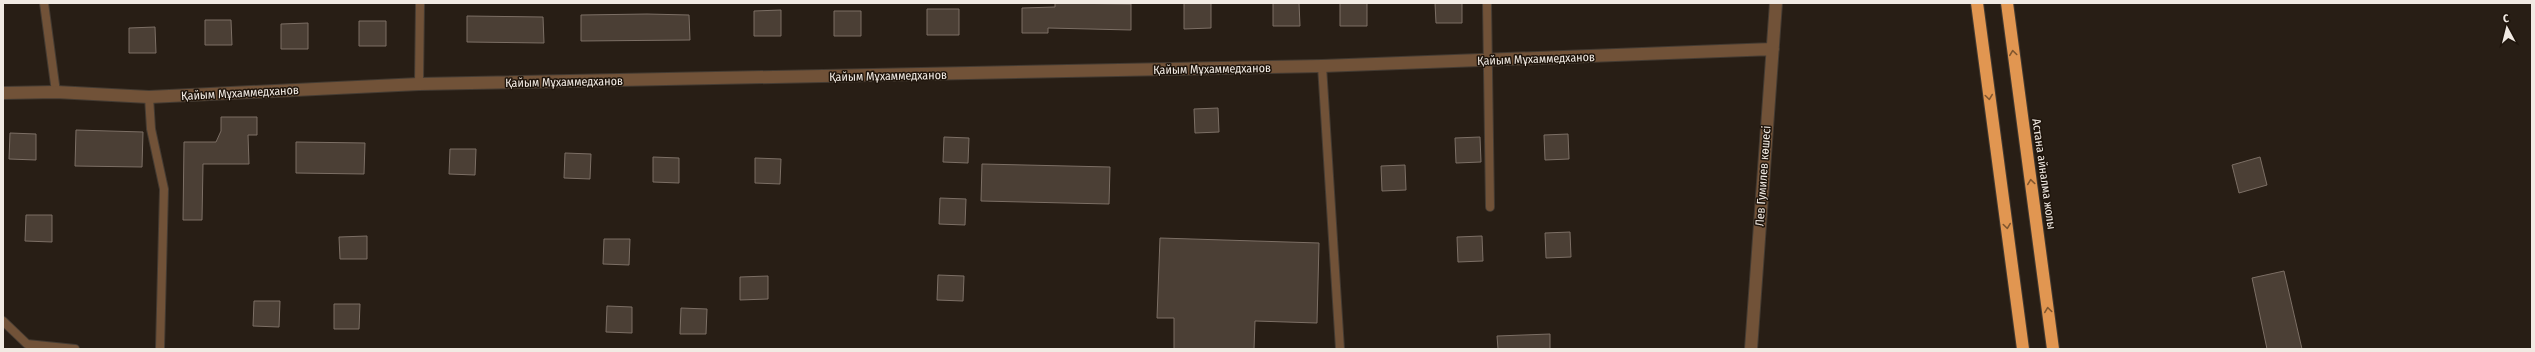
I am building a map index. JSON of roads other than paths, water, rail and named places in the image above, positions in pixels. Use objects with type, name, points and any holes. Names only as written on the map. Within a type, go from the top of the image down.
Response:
[{"type":"highway","points":[[1977,3],[2023,349]]},
{"type":"highway","name":"Астана айналма жолы","points":[[2007,3],[2053,349]]},
{"type":"street","name":"Лев Гумилев көшесі","points":[[1750,349],[1776,3]]},
{"type":"street","name":"Қайым Мұхаммедханов","points":[[3,93],[56,92],[149,97],[419,84],[1322,66],[1490,61],[1773,49]]},
{"type":"lane","points":[[44,3],[56,92]]},
{"type":"lane","points":[[419,84],[420,3]]},
{"type":"lane","points":[[1487,3],[1490,61],[1490,207]]},
{"type":"lane","points":[[1322,66],[1340,349]]},
{"type":"lane","points":[[149,97],[151,128],[164,189],[160,349]]},
{"type":"lane","points":[[3,321],[27,344],[75,349]]}]
